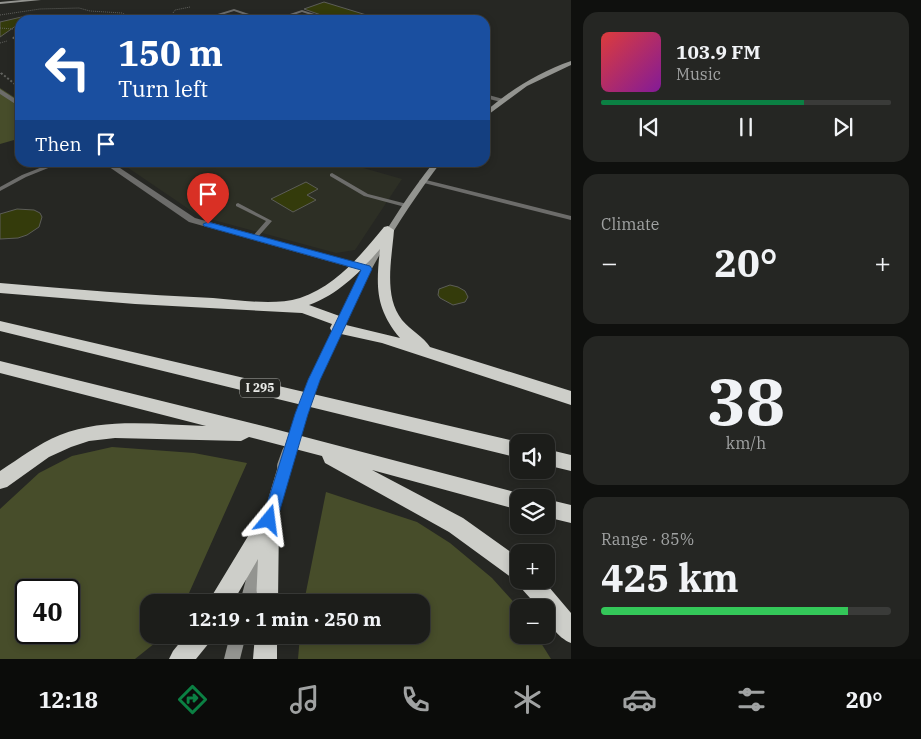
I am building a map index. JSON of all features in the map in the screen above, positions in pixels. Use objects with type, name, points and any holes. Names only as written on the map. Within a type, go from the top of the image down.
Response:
[{"type":"highway","points":[[282,306],[323,295],[363,267],[388,230]]},
{"type":"highway","points":[[388,230],[383,277],[386,304],[393,319],[405,334],[417,344],[436,355]]},
{"type":"highway","points":[[0,288],[144,300],[282,306],[316,312],[339,325],[571,398]]},
{"type":"highway","name":"I 295","points":[[0,326],[510,448]]},
{"type":"highway","points":[[0,367],[310,445],[510,499]]},
{"type":"highway","points":[[0,481],[43,452],[71,439],[96,433],[129,431],[267,434]]},
{"type":"highway","points":[[310,445],[456,525],[510,564]]},
{"type":"highway","points":[[555,459],[571,463]]},
{"type":"highway","points":[[555,510],[571,514]]},
{"type":"highway","points":[[226,594],[269,520]]},
{"type":"highway","points":[[267,594],[269,520]]},
{"type":"highway","points":[[536,589],[571,632]]},
{"type":"highway","points":[[181,659],[194,644]]},
{"type":"highway","points":[[265,659],[266,644]]},
{"type":"street","points":[[0,3],[39,0]]},
{"type":"street","points":[[217,15],[234,10],[248,15]]},
{"type":"street","points":[[291,15],[302,11],[315,15]]},
{"type":"street","points":[[490,110],[532,80],[571,63]]},
{"type":"street","points":[[0,91],[15,102]]},
{"type":"street","points":[[490,99],[498,103]]},
{"type":"street","points":[[490,102],[498,103]]},
{"type":"street","points":[[112,167],[192,220],[363,267],[314,380],[284,466],[249,594]]},
{"type":"street","points":[[388,230],[422,180],[434,167]]},
{"type":"street","points":[[232,659],[236,644]]},
{"type":"lane","points":[[0,189],[24,176],[48,167]]},
{"type":"lane","points":[[332,175],[366,195],[405,205]]},
{"type":"lane","points":[[422,180],[571,218]]},
{"type":"lane","points":[[238,206],[269,220],[255,237]]},
{"type":"path","points":[[171,15],[175,10],[190,7]]},
{"type":"path","points":[[0,15],[79,8],[124,15]]},
{"type":"path","points":[[0,28],[15,31]]},
{"type":"path","points":[[0,43],[7,42]]},
{"type":"path","points":[[0,73],[15,84]]},
{"type":"shaded area","points":[[127,167],[360,167],[402,179],[355,250],[336,253],[199,216]]},
{"type":"green space","points":[[0,88],[15,98],[15,141],[0,144]]},
{"type":"green space","points":[[112,447],[194,453],[247,463],[189,594],[140,594],[140,644],[154,644],[135,659],[0,659],[0,509],[39,473],[72,456]]},
{"type":"green space","points":[[326,492],[417,522],[450,543],[492,578],[511,599],[510,644],[542,644],[551,659],[298,659],[299,644],[430,644],[430,594],[306,594]]},
{"type":"building","points":[[324,2],[366,15],[321,15],[304,9]]},
{"type":"building","points":[[15,18],[15,26],[0,37],[0,22]]},
{"type":"building","points":[[306,182],[318,189],[307,195],[316,200],[293,212],[271,199]]},
{"type":"building","points":[[17,209],[34,210],[40,213],[42,217],[39,227],[27,235],[18,238],[0,239],[0,214]]},
{"type":"building","points":[[450,285],[465,291],[468,297],[465,302],[453,305],[440,298],[438,295],[439,289]]},
{"type":"route","points":[[208,224],[367,269],[360,280],[314,380],[284,466],[269,520]]}]
